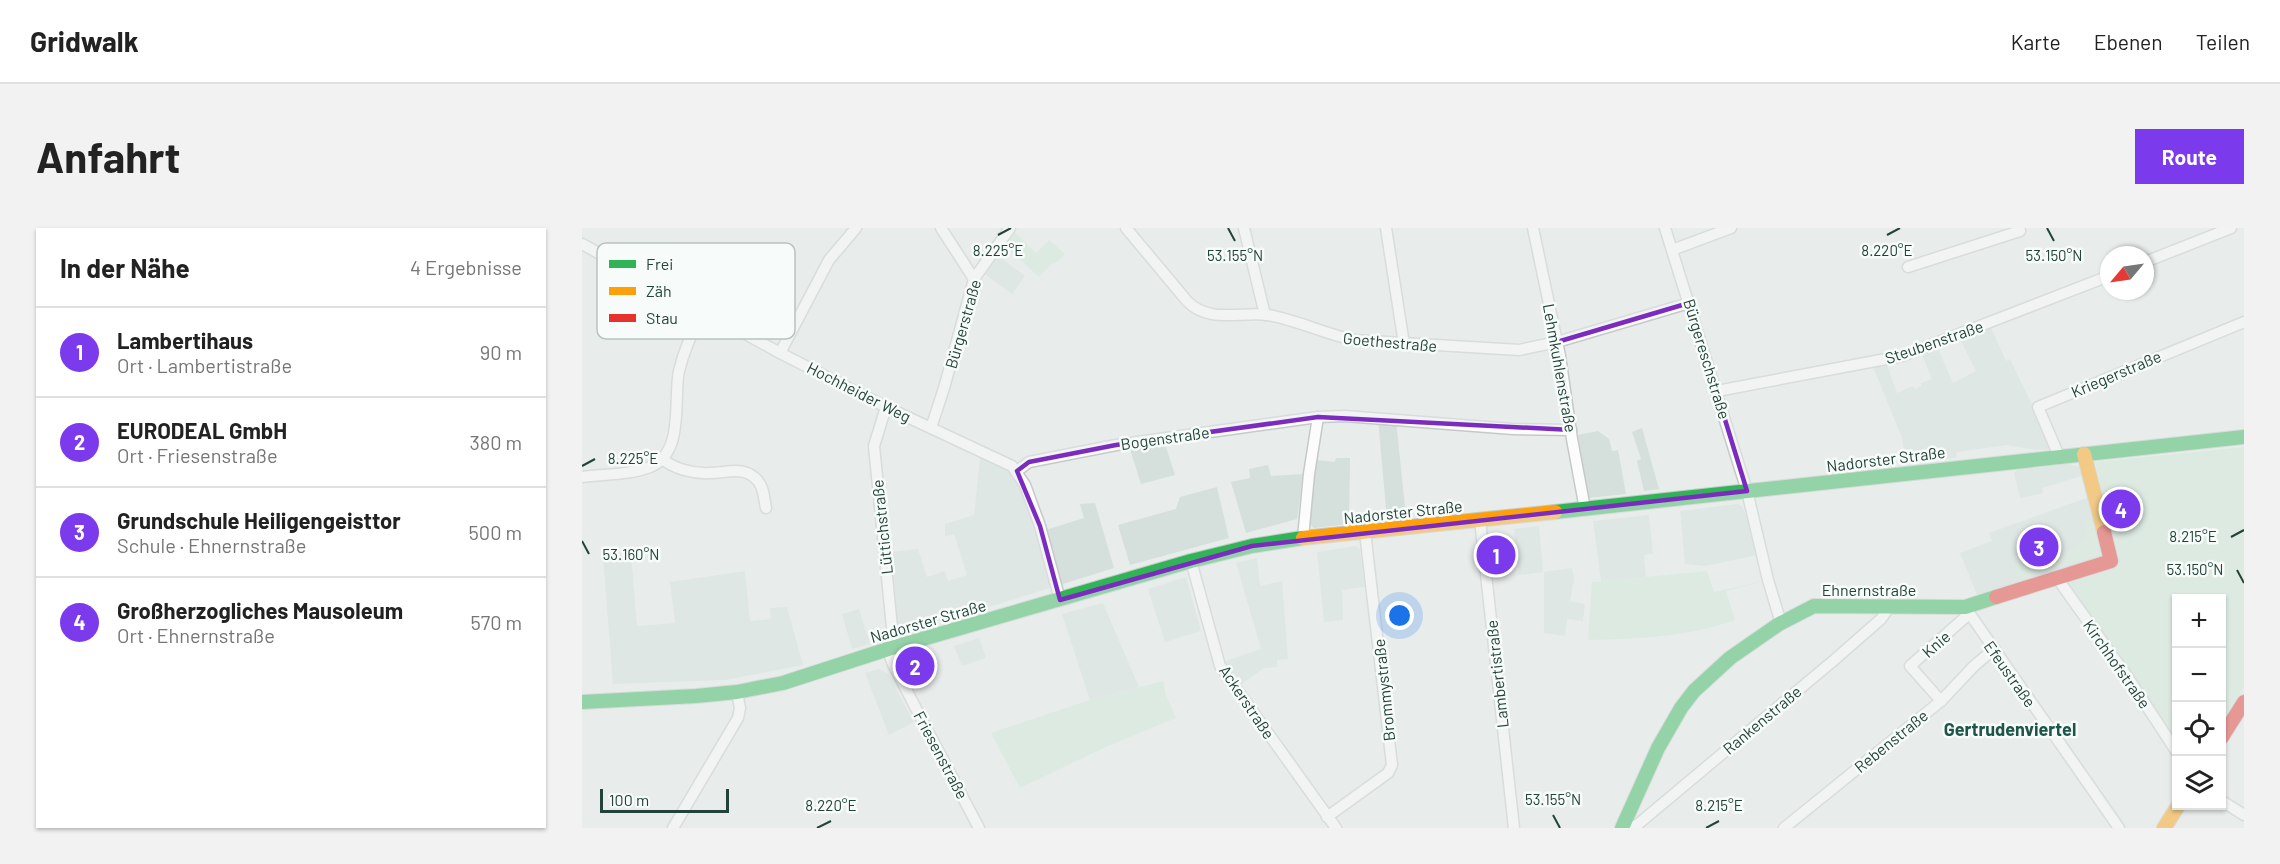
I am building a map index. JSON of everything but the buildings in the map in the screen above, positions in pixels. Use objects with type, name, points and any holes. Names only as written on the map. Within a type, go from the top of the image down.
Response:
[{"type":"street","points":[[795,325],[829,260],[856,228]]},
{"type":"street","points":[[941,228],[974,279]]},
{"type":"street","name":"Bürgerstraße","points":[[931,428],[974,279],[1010,228]]},
{"type":"street","name":"Goethestraße","points":[[1126,228],[1187,301],[1198,310],[1217,315],[1265,315],[1298,322],[1336,337],[1404,344],[1519,350],[1557,342],[1689,303]]},
{"type":"street","points":[[1244,228],[1265,315]]},
{"type":"street","points":[[1386,228],[1404,344]]},
{"type":"street","name":"Lehmkuhlenstraße","points":[[1533,228],[1557,342],[1585,509]]},
{"type":"street","name":"Bürgereschstraße","points":[[1665,228],[1747,491],[1768,580],[1781,623]]},
{"type":"street","points":[[1672,250],[1731,228]]},
{"type":"street","points":[[1908,267],[2020,231],[2019,228]]},
{"type":"street","points":[[2154,258],[2231,228]]},
{"type":"street","name":"Hochheider Weg","points":[[582,244],[597,252]]},
{"type":"street","name":"Steubenstraße","points":[[1717,391],[1902,356],[2100,279]]},
{"type":"street","name":"Kriegerstraße","points":[[2059,456],[2038,407],[2244,322]]},
{"type":"street","points":[[582,477],[650,467],[661,458],[672,441],[676,423],[679,371],[690,339]]},
{"type":"street","name":"Hochheider Weg","points":[[754,339],[886,407],[999,459],[1017,471]]},
{"type":"street","points":[[780,353],[787,339]]},
{"type":"street","name":"Lüttichstraße","points":[[886,407],[875,440],[874,455],[891,649]]},
{"type":"street","name":"Bogenstraße","points":[[1017,471],[1029,462],[1116,445],[1318,417],[1345,416],[1513,429],[1571,430]]},
{"type":"street","points":[[1303,538],[1309,474],[1318,417]]},
{"type":"street","name":"Nadorster Straße","points":[[582,702],[737,692],[801,678],[891,649],[1191,561],[1252,546],[1303,538],[2244,437]]},
{"type":"street","name":"Ehnernstraße","points":[[1622,828],[1638,790],[1677,714],[1690,696],[1707,677],[1781,623],[1805,609],[1814,606],[1890,606],[1967,611],[2056,578],[2111,561],[2084,454]]},
{"type":"street","points":[[661,458],[669,465],[679,469],[700,472],[746,471],[758,480],[766,508]]},
{"type":"street","points":[[1017,471],[1025,485],[1040,526],[1060,600]]},
{"type":"street","name":"Lambertistraße","points":[[1480,520],[1514,828]]},
{"type":"street","name":"Brommystraße","points":[[1327,817],[1388,773],[1392,765],[1365,532]]},
{"type":"street","name":"Ackerstraße","points":[[1191,561],[1220,666],[1336,828]]},
{"type":"street","name":"Kirchhofstraße","points":[[2056,578],[2127,676],[2172,746]]},
{"type":"street","name":"Rankenstraße","points":[[1628,828],[1637,825],[1833,661],[1881,620],[1890,606]]},
{"type":"street","name":"Efeustraße","points":[[1967,611],[2119,828]]},
{"type":"street","name":"Knie","points":[[1941,701],[1910,666],[1967,611]]},
{"type":"street","name":"Friesenstraße","points":[[891,649],[892,662],[979,828]]},
{"type":"street","name":"Rebenstraße","points":[[1784,828],[1941,701],[1974,666],[1994,650]]},
{"type":"street","points":[[673,828],[738,718],[740,708],[737,692]]},
{"type":"street","points":[[2226,731],[2244,702]]},
{"type":"street","points":[[2226,804],[2244,815]]},
{"type":"street","points":[[2164,828],[2175,810]]},
{"type":"highlighted area","points":[[1689,303],[1747,491],[1252,546],[1060,600],[1040,526],[1017,471],[1029,462],[1116,445],[1318,417],[1572,430],[1557,342]]},
{"type":"shaded area","points":[[996,254],[1025,276],[1012,294],[982,272]]},
{"type":"shaded area","points":[[1989,323],[2006,361],[2010,359],[2053,449],[2035,450],[2008,445],[1957,452],[1956,458],[1941,459],[1939,455],[1906,460],[1902,438],[1871,362],[1885,359],[1897,393],[1913,386],[1915,389],[1921,386],[1921,383],[1932,379],[1920,350],[1936,344],[1953,383],[1976,371],[1958,335]]},
{"type":"shaded area","points":[[1378,419],[1396,420],[1406,517],[1387,519]]},
{"type":"shaded area","points":[[1642,428],[1659,489],[1644,491],[1637,461],[1641,459],[1632,432]]},
{"type":"shaded area","points":[[1598,431],[1609,439],[1612,451],[1618,450],[1626,494],[1588,498],[1578,435]]},
{"type":"shaded area","points":[[1163,438],[1175,475],[1141,484],[1128,443]]},
{"type":"shaded area","points":[[980,458],[999,465],[1016,477],[1023,490],[1036,533],[1084,518],[1080,504],[1095,503],[1114,568],[903,631],[896,620],[889,552],[918,549],[927,577],[945,571],[948,581],[967,575],[954,534],[945,536],[945,524],[974,515]]},
{"type":"shaded area","points":[[1336,458],[1350,458],[1349,524],[1314,528],[1309,523],[1317,460],[1335,462]]},
{"type":"shaded area","points":[[2069,464],[2079,467],[2085,475],[2042,488],[2043,493],[2020,498],[2014,473],[2017,470]]},
{"type":"shaded area","points":[[1268,465],[1271,476],[1303,474],[1297,519],[1246,533],[1231,482],[1250,478],[1249,469]]},
{"type":"shaded area","points":[[1217,487],[1229,538],[1130,565],[1118,525],[1176,509],[1180,497]]},
{"type":"shaded area","points":[[2089,497],[2104,555],[1978,597],[1960,553],[1992,541],[1989,533]]},
{"type":"shaded area","points":[[1737,504],[1742,506],[1762,554],[1705,566],[1685,564],[1680,511]]},
{"type":"shaded area","points":[[1649,515],[1653,554],[1644,555],[1646,577],[1601,581],[1593,521]]},
{"type":"shaded area","points":[[1539,526],[1543,572],[1519,575],[1514,529]]},
{"type":"shaded area","points":[[1356,546],[1360,549],[1365,587],[1342,590],[1343,620],[1324,622],[1317,552]]},
{"type":"shaded area","points":[[631,554],[637,626],[675,623],[670,582],[745,571],[750,621],[771,619],[770,608],[787,607],[803,665],[725,680],[613,684],[603,558]]},
{"type":"shaded area","points":[[1257,558],[1260,586],[1282,581],[1288,659],[1277,660],[1277,667],[1264,668],[1236,688],[1220,663],[1261,649],[1236,563]]},
{"type":"shaded area","points":[[1572,568],[1574,579],[1570,601],[1585,604],[1583,621],[1567,619],[1565,636],[1544,633],[1544,572]]},
{"type":"shaded area","points":[[1186,577],[1201,631],[1165,642],[1148,589]]},
{"type":"shaded area","points":[[1103,603],[1139,687],[1090,700],[1062,614]]},
{"type":"shaded area","points":[[859,609],[870,644],[852,649],[842,614]]},
{"type":"shaded area","points":[[979,638],[986,658],[962,666],[954,646]]},
{"type":"shaded area","points":[[931,653],[937,672],[910,687],[903,664],[906,660]]},
{"type":"shaded area","points":[[879,669],[887,673],[914,722],[889,735],[865,673]]},
{"type":"green space","points":[[1011,228],[1036,253],[1049,240],[1065,254],[1057,262],[1052,263],[1039,277],[999,241]]},
{"type":"green space","points":[[2244,447],[2244,687],[2226,715],[2226,594],[2172,594],[2172,739],[2131,673],[2066,580],[2119,564],[2095,462]]},
{"type":"green space","points":[[2093,520],[2101,554],[2019,580],[2014,562],[2039,551],[2064,555],[2087,538],[2085,522]]},
{"type":"green space","points":[[1707,571],[1714,592],[1768,580],[1726,591],[1735,620],[1717,626],[1681,634],[1588,640],[1592,582]]},
{"type":"green space","points":[[1163,681],[1166,695],[1176,718],[1108,746],[1020,788],[991,733],[1090,700]]},
{"type":"traffic: fast","points":[[1555,512],[2244,437]]},
{"type":"traffic: fast","points":[[582,702],[696,696],[737,692],[783,683],[888,649],[1191,561],[1252,546],[1303,538]]},
{"type":"traffic: fast","points":[[1622,828],[1658,748],[1681,708],[1694,691],[1730,658],[1779,624],[1814,606],[1965,607],[1996,597]]},
{"type":"traffic: slow","points":[[2084,454],[2104,532]]},
{"type":"traffic: slow","points":[[1303,538],[1555,512]]},
{"type":"traffic: slow","points":[[2164,828],[2175,810]]},
{"type":"traffic: jam","points":[[1996,597],[2111,561],[2104,532]]},
{"type":"traffic: jam","points":[[2226,731],[2244,702]]},
{"type":"place","name":"Großherzogliches Mausoleum","points":[[2121,509]]},
{"type":"place","name":"Grundschule Heiligengeisttor","points":[[2039,547]]},
{"type":"place","name":"Lambertihaus","points":[[1496,555]]},
{"type":"place","name":"EURODEAL GmbH","points":[[915,666]]},
{"type":"district","name":"Gertrudenviertel","points":[[2010,730]]}]
